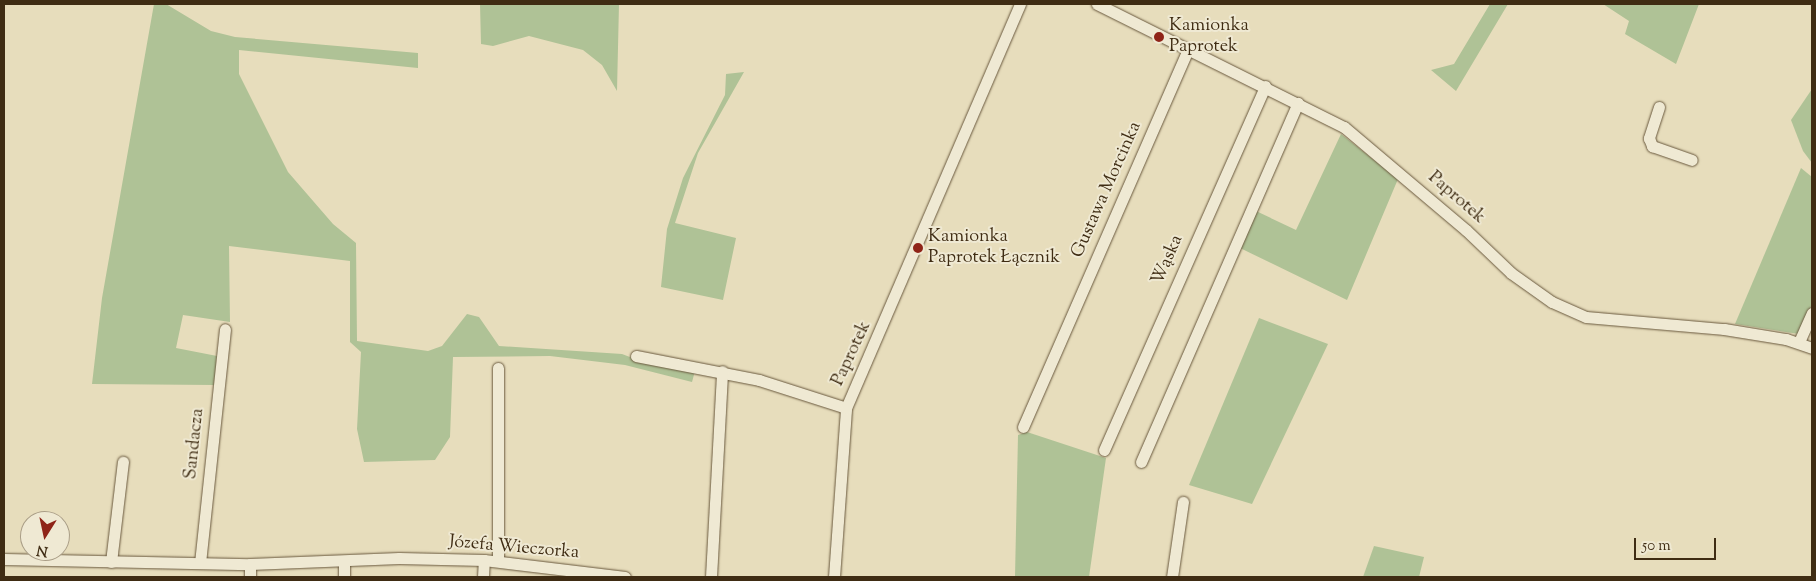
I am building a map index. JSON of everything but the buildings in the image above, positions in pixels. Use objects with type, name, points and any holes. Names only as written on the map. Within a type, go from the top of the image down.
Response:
[{"type":"street","name":"Paprotek","points":[[636,356],[722,371],[846,408],[1020,4]]},
{"type":"street","name":"Paprotek","points":[[1097,4],[1344,127],[1376,152],[1511,273],[1552,302],[1586,317],[1613,322],[1724,330],[1799,342],[1812,348]]},
{"type":"street","name":"Gustawa Morcinka","points":[[1023,427],[1188,50]]},
{"type":"street","name":"Wąska","points":[[1104,450],[1265,86]]},
{"type":"street","points":[[1141,462],[1298,103]]},
{"type":"street","points":[[1659,107],[1649,138],[1652,146],[1692,160]]},
{"type":"street","points":[[1799,342],[1812,313]]},
{"type":"street","name":"Sandacza","points":[[200,563],[225,328]]},
{"type":"street","points":[[498,368],[498,562]]},
{"type":"street","points":[[711,577],[722,371]]},
{"type":"street","points":[[834,577],[846,408]]},
{"type":"street","points":[[111,562],[122,462]]},
{"type":"street","points":[[1172,577],[1183,502]]},
{"type":"street","name":"Józefa Wieczorka","points":[[344,562],[399,558],[484,560],[598,576],[626,577]]},
{"type":"street","points":[[4,559],[250,564],[344,562],[344,577]]},
{"type":"street","points":[[484,560],[484,577]]},
{"type":"street","points":[[250,564],[250,577]]},
{"type":"green space","points":[[154,4],[166,4],[211,31],[235,37],[418,53],[418,68],[239,50],[239,74],[288,172],[333,224],[356,243],[357,341],[428,351],[442,346],[467,314],[479,317],[499,346],[622,354],[643,362],[695,371],[692,382],[625,365],[550,356],[453,357],[450,437],[435,460],[364,462],[357,429],[361,352],[350,342],[350,261],[229,246],[230,322],[183,315],[176,348],[217,356],[214,385],[92,384],[102,298]]},
{"type":"green space","points":[[480,4],[619,4],[617,91],[602,65],[583,50],[529,36],[493,46],[481,44]]},
{"type":"green space","points":[[1490,4],[1508,4],[1456,91],[1431,70],[1454,64]]},
{"type":"green space","points":[[1603,4],[1699,4],[1676,64],[1625,34],[1629,21]]},
{"type":"green space","points":[[744,72],[698,153],[675,223],[736,238],[723,300],[661,287],[667,229],[683,178],[725,95],[726,74]]},
{"type":"green space","points":[[1812,89],[1812,163],[1803,151],[1791,120]]},
{"type":"green space","points":[[1341,134],[1398,179],[1347,300],[1240,248],[1256,211],[1296,230]]},
{"type":"green space","points":[[1801,168],[1812,177],[1812,304],[1799,334],[1735,324]]},
{"type":"green space","points":[[1259,318],[1328,344],[1252,504],[1189,485]]},
{"type":"green space","points":[[1027,432],[1106,458],[1089,577],[1015,577],[1018,435]]},
{"type":"green space","points":[[1374,546],[1424,557],[1419,577],[1363,577]]},
{"type":"place","name":"Kamionka Paprotek","points":[[1159,37]]},
{"type":"place","name":"Kamionka Paprotek Łącznik","points":[[918,248]]}]
